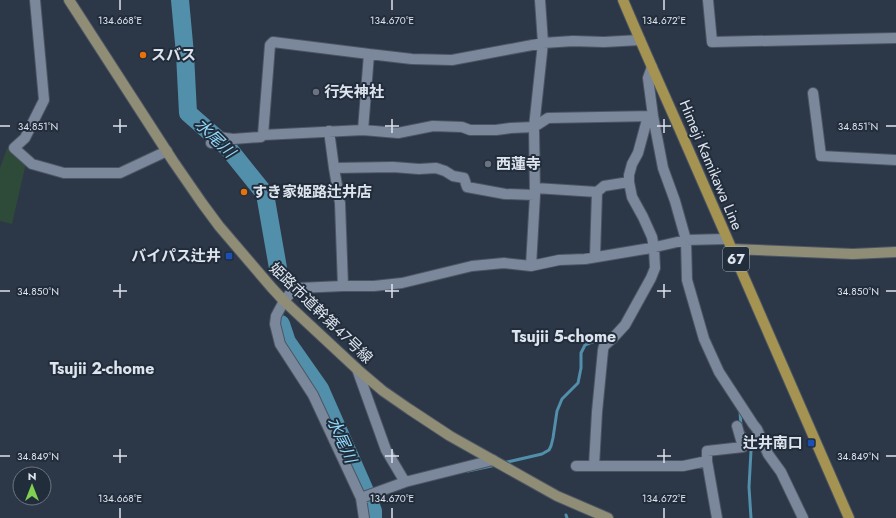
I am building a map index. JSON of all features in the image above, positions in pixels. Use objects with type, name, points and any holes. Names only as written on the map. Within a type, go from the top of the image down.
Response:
[{"type":"main road","name":"Himeji Kamikawa Line","points":[[623,0],[726,239],[732,249],[850,518]]},
{"type":"street","points":[[35,0],[44,100],[25,138],[14,148],[32,164],[64,173],[120,173],[167,152]]},
{"type":"street","name":"姫路市道幹第47号線","points":[[69,0],[167,152],[219,226],[284,301],[356,369],[383,391],[450,436],[557,496],[608,518]]},
{"type":"street","points":[[531,266],[535,191],[534,127],[543,43],[540,0]]},
{"type":"street","points":[[708,0],[712,42],[896,38]]},
{"type":"street","points":[[263,135],[270,45],[273,42],[412,59],[452,60],[543,43],[640,40]]},
{"type":"street","points":[[363,130],[369,54]]},
{"type":"street","points":[[652,67],[648,78],[650,116],[663,168],[675,201],[686,240],[687,280],[704,339],[719,372],[757,429],[768,454],[781,472],[803,518]]},
{"type":"street","points":[[813,93],[822,156],[896,160]]},
{"type":"street","points":[[214,141],[261,137],[263,135],[329,131],[363,130],[398,133],[432,126],[462,127],[470,130],[496,130],[534,127],[548,118],[650,116]]},
{"type":"street","points":[[594,466],[597,412],[604,346],[614,338],[625,325],[655,268],[652,236],[632,197],[629,182],[632,164],[638,153],[650,116]]},
{"type":"street","points":[[329,131],[340,203],[343,286]]},
{"type":"street","points":[[334,168],[436,168],[454,176],[464,178],[467,187],[505,194],[535,191],[597,192],[604,186],[629,182]]},
{"type":"street","points":[[595,257],[597,192]]},
{"type":"street","points":[[364,518],[361,498],[313,394],[280,344],[275,324],[276,316],[284,301],[293,290],[299,288],[374,286],[402,283],[472,266],[504,263],[531,266],[559,260],[585,259],[654,248],[686,240],[726,239]]},
{"type":"street","points":[[732,249],[853,254],[896,252]]},
{"type":"street","points":[[356,369],[386,450],[405,482]]},
{"type":"street","points":[[717,518],[707,461],[707,451],[743,447],[737,426]]},
{"type":"street","points":[[361,498],[405,482],[493,460]]},
{"type":"street","points":[[576,466],[682,466],[707,461]]},
{"type":"green space","points":[[7,148],[12,151],[19,160],[26,163],[12,224],[0,221],[0,168]]},
{"type":"waterway","name":"水尾川","points":[[180,0],[188,113],[228,148],[265,194],[278,268]]},
{"type":"waterway","name":"水尾川","points":[[281,324],[287,342],[320,389],[368,498],[373,511],[373,518]]},
{"type":"waterway","points":[[503,463],[542,454],[549,450],[553,438],[557,411],[562,399],[578,383],[581,368],[581,353],[585,345],[592,342],[601,342],[603,340]]},
{"type":"waterway","points":[[740,412],[741,426]]},
{"type":"waterway","points":[[744,433],[751,451],[749,487],[751,518]]},
{"type":"waterway","points":[[468,471],[496,465]]},
{"type":"place","name":"スバス","points":[[143,55]]},
{"type":"place","name":"行矢神社","points":[[316,92]]},
{"type":"place","name":"西蓮寺","points":[[488,164]]},
{"type":"place","name":"すき家姫路辻井店","points":[[244,192]]},
{"type":"place","name":"バイパス辻井","points":[[229,256]]},
{"type":"place","name":"辻井南口","points":[[811,443]]},
{"type":"district","name":"Tsujii 5-chome","points":[[564,336]]},
{"type":"district","name":"Tsujii 2-chome","points":[[102,368]]}]
